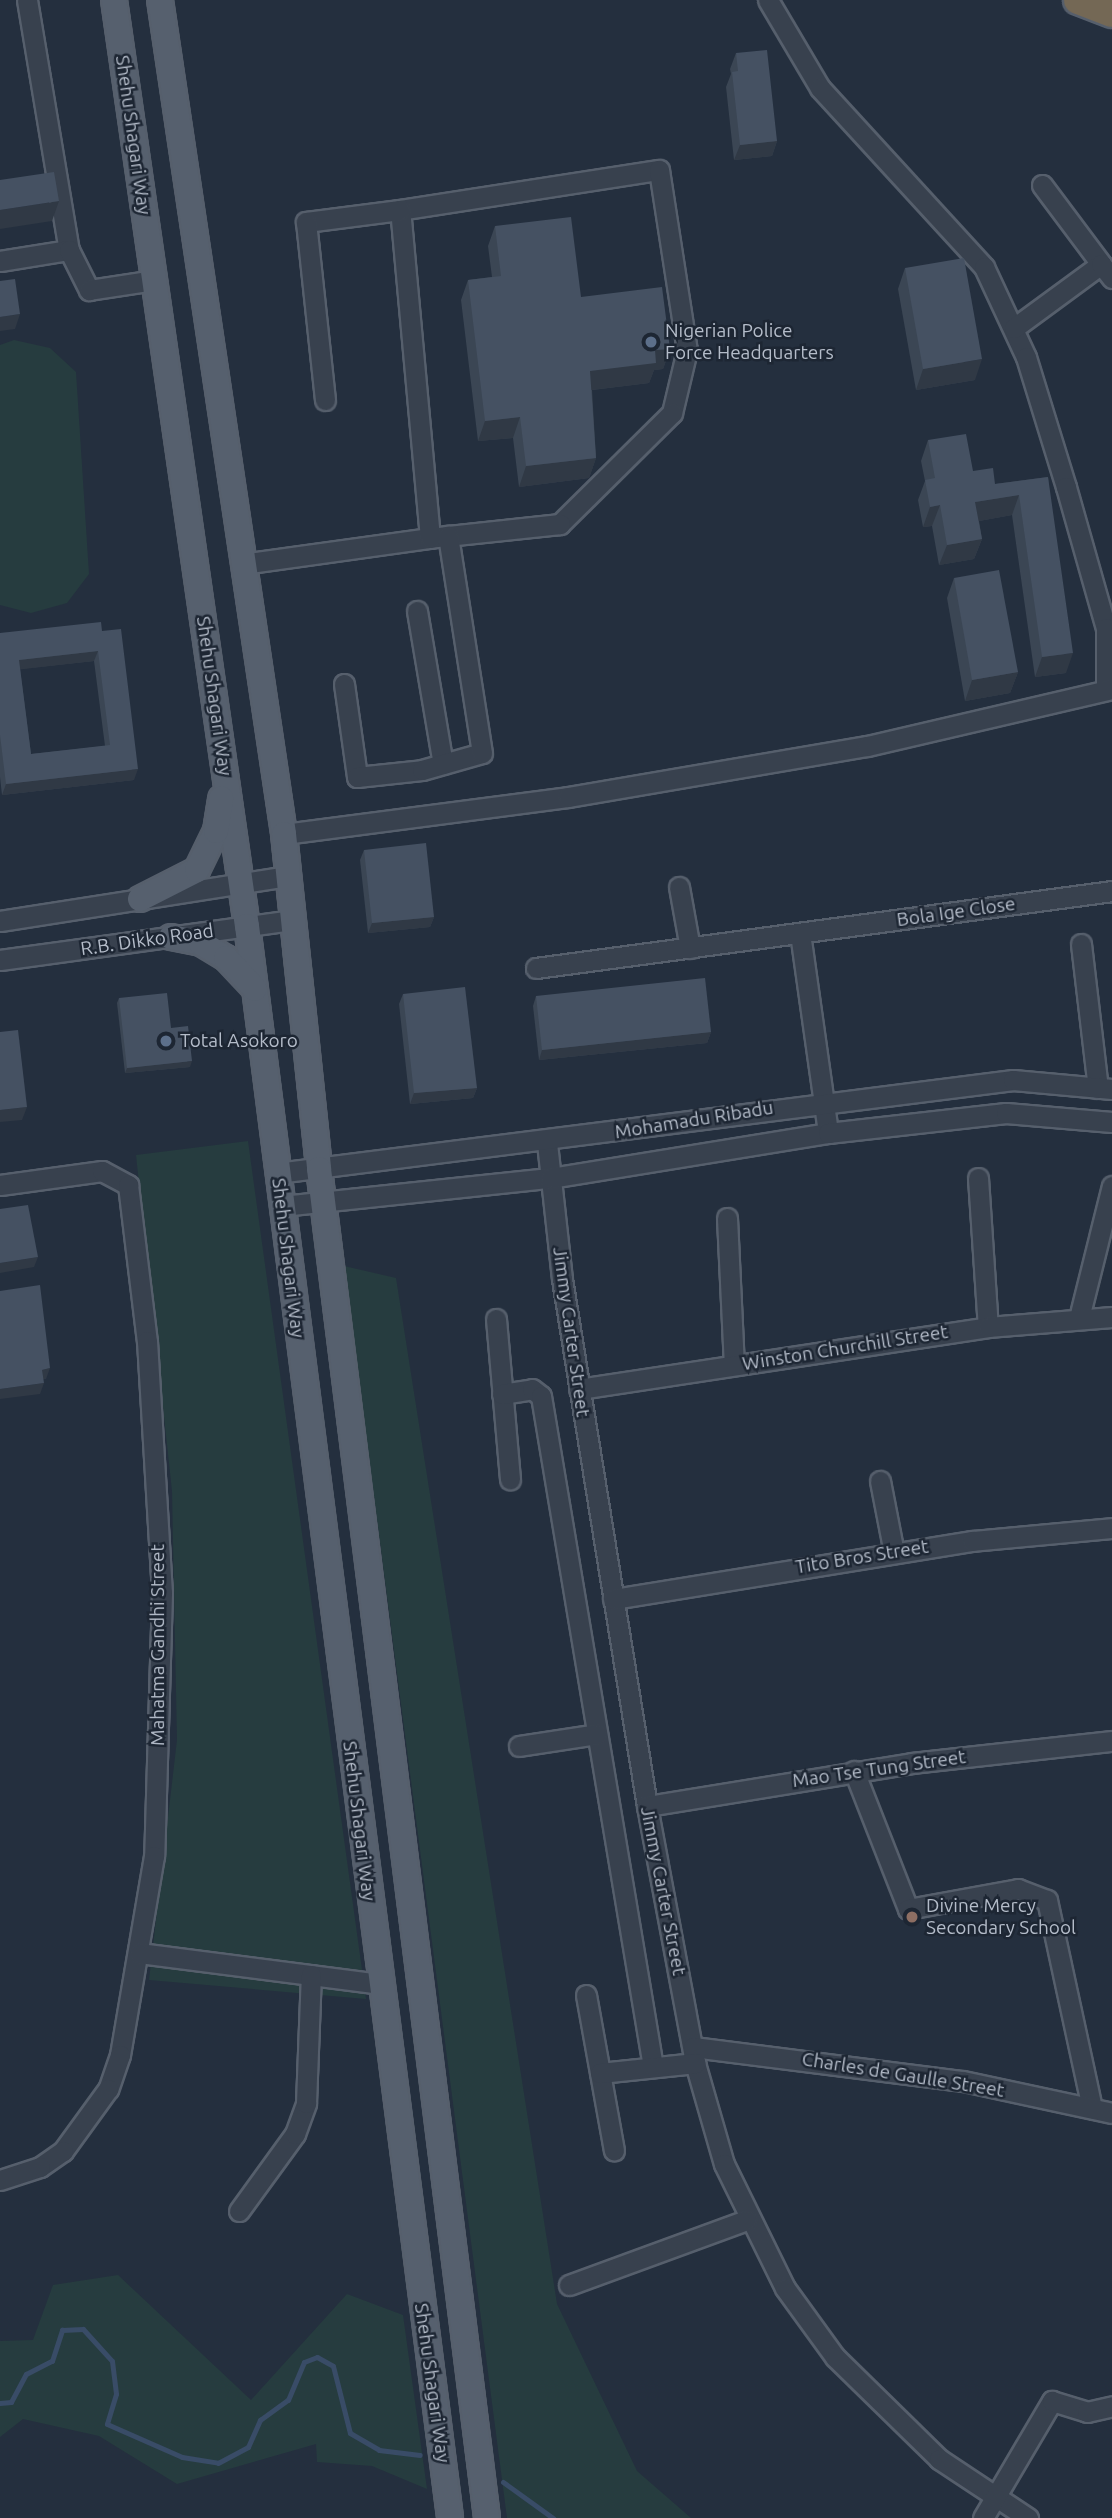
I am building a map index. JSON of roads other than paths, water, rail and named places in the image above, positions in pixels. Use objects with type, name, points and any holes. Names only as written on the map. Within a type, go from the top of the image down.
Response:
[{"type":"highway","points":[[1078,0],[1112,13]]},
{"type":"main road","name":"Shehu Shagari Way","points":[[114,0],[247,926],[450,2518]]},
{"type":"main road","name":"Shehu Shagari Way","points":[[160,0],[284,834],[319,1169],[487,2518]]},
{"type":"main road","points":[[1070,0],[1112,27]]},
{"type":"main road","points":[[140,899],[182,882],[206,858],[225,773]]},
{"type":"main road","points":[[172,937],[201,943],[226,958],[255,989]]},
{"type":"street","points":[[27,0],[69,250],[89,290],[154,280]]},
{"type":"street","points":[[284,834],[568,797],[854,749],[1109,690],[1106,628],[1014,328],[984,267],[820,88],[768,0]]},
{"type":"street","points":[[242,564],[439,537],[560,524],[672,413],[687,350],[659,170],[306,222],[325,400]]},
{"type":"street","points":[[1014,328],[1106,271],[1042,185]]},
{"type":"street","points":[[344,684],[356,777],[443,764],[482,753],[439,537],[400,210]]},
{"type":"street","points":[[0,261],[69,250]]},
{"type":"street","points":[[417,611],[443,764]]},
{"type":"street","points":[[0,920],[289,876]]},
{"type":"street","points":[[678,887],[690,948]]},
{"type":"street","name":"Bola Ige Close","points":[[536,968],[1112,891]]},
{"type":"street","name":"R.B. Dikko Road","points":[[0,960],[293,920]]},
{"type":"street","points":[[800,933],[821,1100],[828,1133]]},
{"type":"street","points":[[1081,944],[1105,1089]]},
{"type":"street","name":"Mohamadu Ribadu","points":[[277,1173],[547,1143],[821,1100],[1013,1080],[1105,1089]]},
{"type":"street","name":"Mohamadu Ribadu","points":[[282,1206],[324,1204],[550,1178],[828,1133],[1006,1113],[1112,1122]]},
{"type":"street","name":"Jimmy Carter Street","points":[[547,1143],[579,1389],[647,1806],[694,2055],[747,2220],[785,2288],[835,2357],[889,2415],[994,2499],[1028,2518]]},
{"type":"street","name":"Mahatma Gandhi Street","points":[[0,1185],[102,1171],[128,1185],[147,1341],[162,1593],[154,1856],[139,1953],[108,2089],[63,2151],[40,2167],[0,2180]]},
{"type":"street","points":[[978,1178],[988,1327]]},
{"type":"street","points":[[1079,1318],[1112,1186]]},
{"type":"street","points":[[727,1218],[734,1365]]},
{"type":"street","name":"Winston Churchill Street","points":[[579,1389],[988,1327],[1112,1317]]},
{"type":"street","points":[[496,1320],[510,1479]]},
{"type":"street","points":[[502,1394],[532,1389],[541,1396],[653,2067]]},
{"type":"street","points":[[880,1480],[894,1553]]},
{"type":"street","name":"Tito Bros Street","points":[[613,1599],[894,1553],[1112,1528]]},
{"type":"street","points":[[519,1746],[597,1734]]},
{"type":"street","name":"Mao Tse Tung Street","points":[[647,1806],[854,1771],[1112,1741]]},
{"type":"street","points":[[854,1771],[908,1909],[1018,1889],[1047,1900],[1091,2108]]},
{"type":"street","points":[[139,1953],[380,1983]]},
{"type":"street","points":[[239,2211],[295,2134],[306,2103],[311,1975]]},
{"type":"street","points":[[586,1995],[614,2151]]},
{"type":"street","name":"Charles de Gaulle Street","points":[[600,2073],[653,2067],[694,2055],[853,2064],[1112,2113]]},
{"type":"street","points":[[569,2285],[747,2220]]},
{"type":"street","points":[[983,2518],[1052,2401],[1087,2412],[1112,2406]]},
{"type":"waterway","points":[[0,2403],[11,2402],[26,2374],[52,2361],[62,2330],[83,2329],[112,2361],[116,2394],[107,2424],[182,2457],[218,2463],[248,2447],[260,2420],[288,2400],[304,2362],[317,2357],[333,2366],[350,2433],[379,2450],[420,2455]]},
{"type":"waterway","points":[[503,2482],[553,2518]]},
{"type":"place","name":"Nigerian Police Force Headquarters","points":[[651,342]]},
{"type":"place","name":"Total Asokoro","points":[[166,1041]]},
{"type":"place","name":"Divine Mercy Secondary School","points":[[912,1917]]}]
